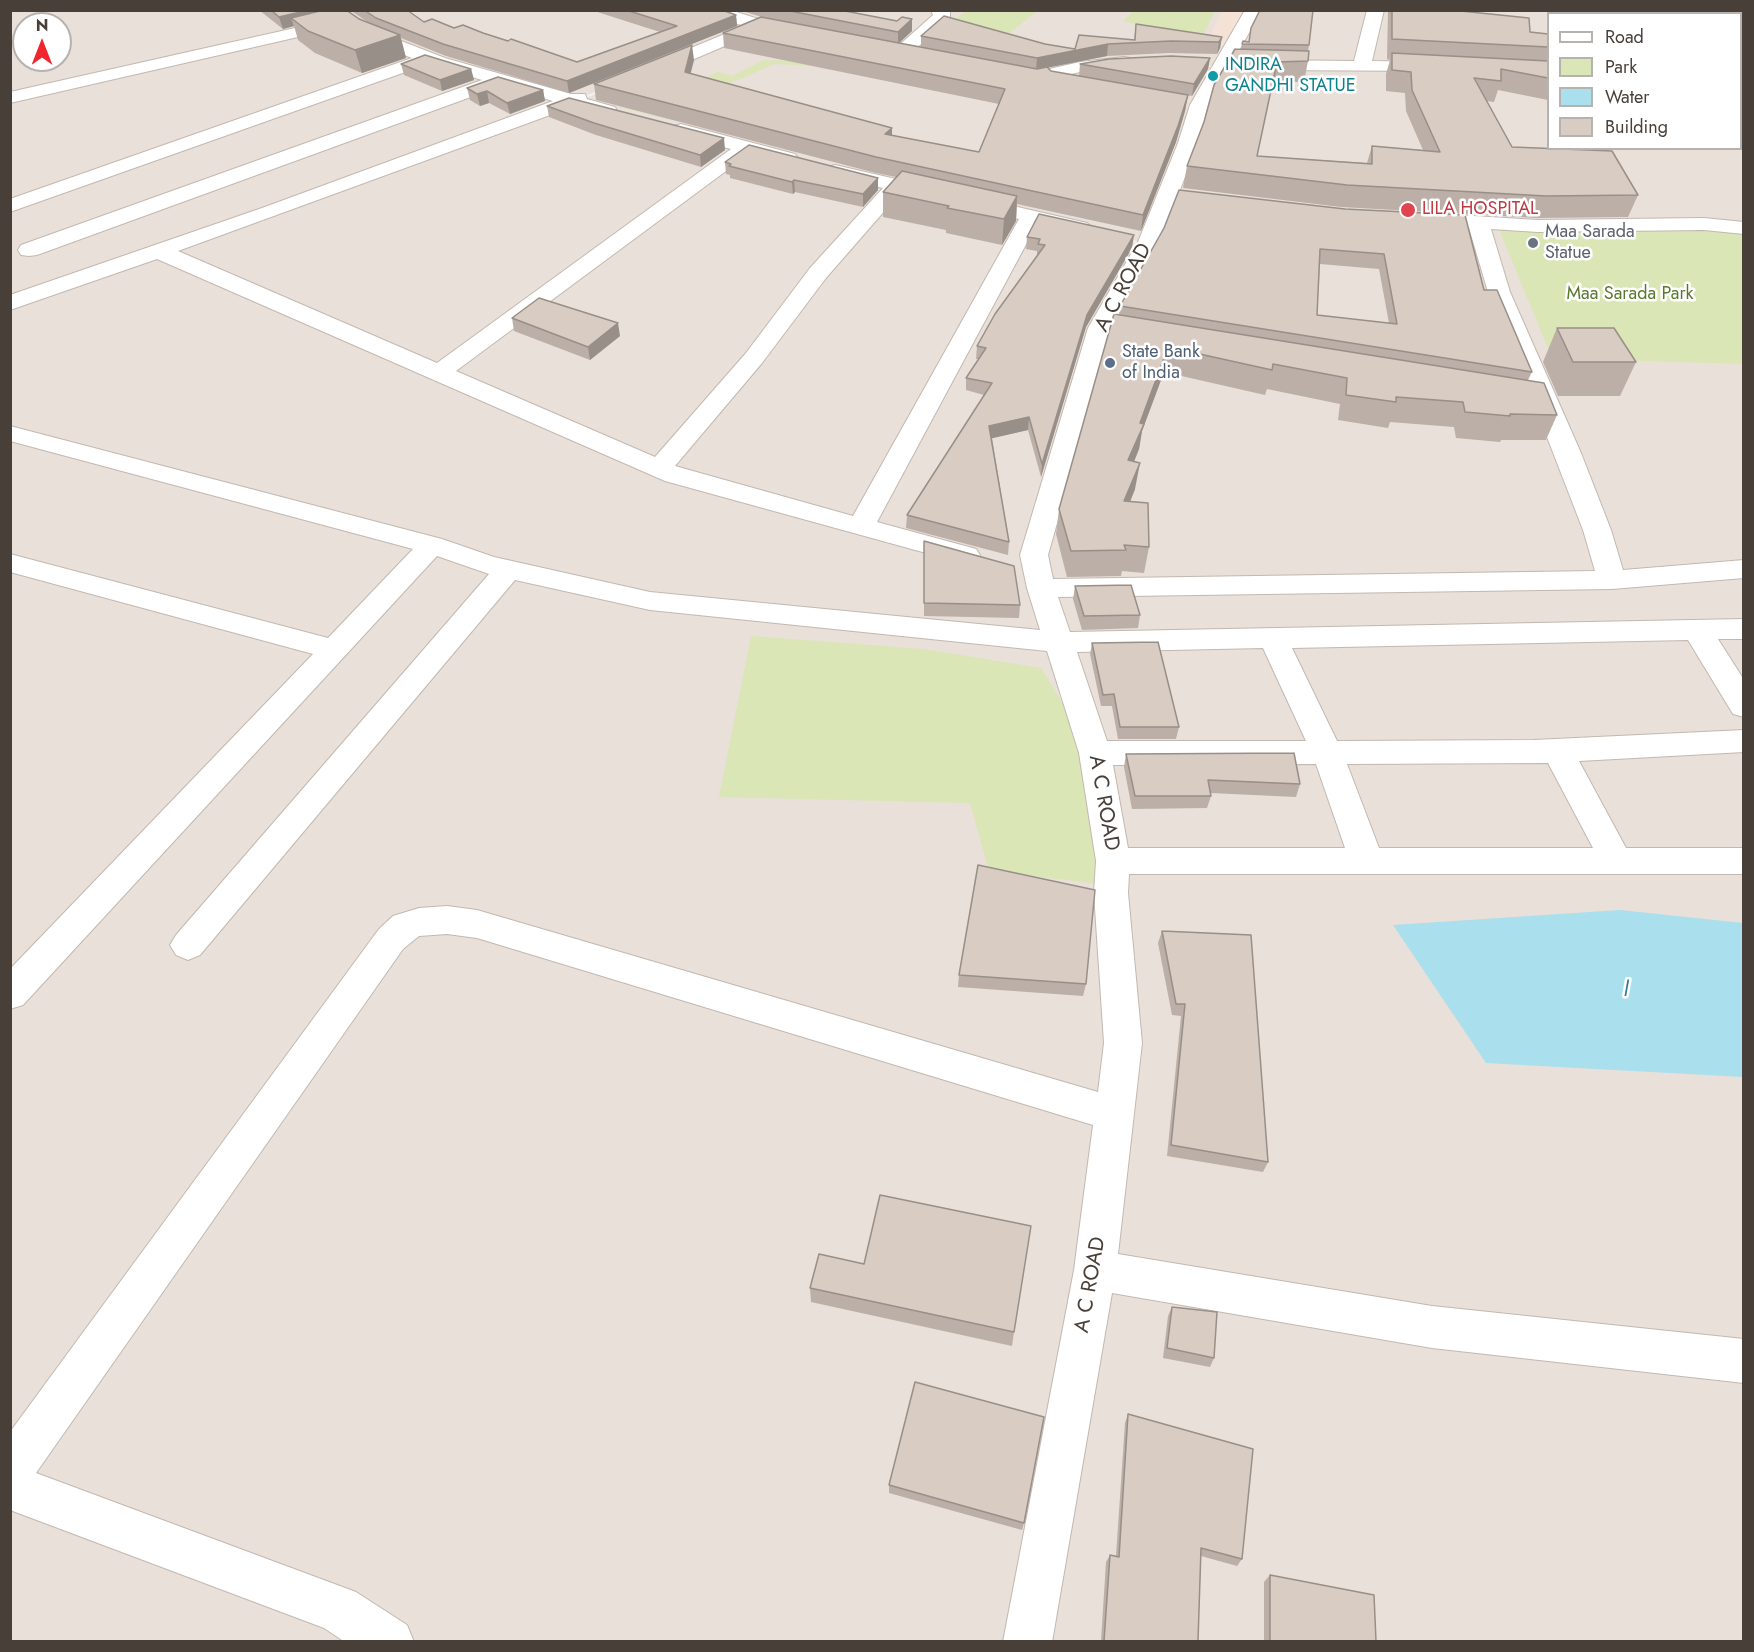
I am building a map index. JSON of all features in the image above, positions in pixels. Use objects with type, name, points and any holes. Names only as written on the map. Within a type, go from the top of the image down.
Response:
[{"type":"street","points":[[710,10],[760,25],[815,35]]},
{"type":"street","points":[[902,52],[941,17],[942,11],[939,10]]},
{"type":"street","name":"A C ROAD","points":[[1027,1641],[1095,1269],[1123,1043],[1112,893],[1113,861],[1095,753],[1061,642],[1022,573],[1035,555],[1112,330],[1188,144],[1199,105],[1254,10]]},
{"type":"street","points":[[1362,65],[1376,10]]},
{"type":"street","points":[[10,98],[176,59],[342,16],[372,36],[428,58],[626,116]]},
{"type":"street","points":[[633,77],[760,25]]},
{"type":"street","points":[[880,48],[925,56]]},
{"type":"street","points":[[10,206],[428,58]]},
{"type":"street","points":[[1036,76],[1107,63],[1147,61]]},
{"type":"street","points":[[1202,62],[1454,69]]},
{"type":"street","points":[[992,68],[1083,85]]},
{"type":"street","points":[[10,303],[49,266],[499,80]]},
{"type":"street","points":[[10,235],[49,266],[156,250],[269,212],[602,89]]},
{"type":"street","points":[[1176,101],[1199,105]]},
{"type":"street","points":[[658,124],[896,186],[1095,230]]},
{"type":"street","points":[[437,374],[746,147]]},
{"type":"street","points":[[658,469],[754,358],[818,273],[896,186]]},
{"type":"street","points":[[1168,195],[1191,198]]},
{"type":"street","points":[[861,526],[1030,216]]},
{"type":"street","points":[[1432,220],[1538,226],[1704,225],[1742,229]]},
{"type":"street","points":[[1478,222],[1499,292],[1568,453],[1597,530],[1612,580]]},
{"type":"street","points":[[1128,237],[1149,242]]},
{"type":"street","points":[[156,250],[674,475],[1022,573],[1612,580],[1743,568]]},
{"type":"street","points":[[1498,392],[1545,400]]},
{"type":"street","points":[[10,433],[432,545],[508,570],[650,601],[750,609],[1061,642],[1743,629]]},
{"type":"street","points":[[10,994],[432,545]]},
{"type":"street","points":[[10,563],[333,649]]},
{"type":"street","points":[[188,945],[508,570]]},
{"type":"street","points":[[1698,630],[1743,706]]},
{"type":"street","points":[[1273,638],[1327,752],[1367,861]]},
{"type":"street","points":[[1095,753],[1558,751],[1743,741]]},
{"type":"street","points":[[1558,751],[1617,862]]},
{"type":"street","points":[[1113,861],[1743,861]]},
{"type":"street","points":[[10,1471],[385,948],[405,926],[419,922],[447,920],[477,924],[1115,1114]]},
{"type":"street","points":[[1095,1269],[1432,1327],[1743,1361]]},
{"type":"street","points":[[10,1487],[339,1609],[390,1641]]},
{"type":"shaded area","points":[[721,10],[776,23],[574,100],[868,183],[1145,245],[1141,242],[868,180],[580,100],[746,39],[890,46],[731,11],[1743,11],[1743,1641],[11,1642],[11,11]],"holes":[[[1137,64],[1226,66],[1198,104],[1188,101],[1196,102],[1221,67],[1132,66],[1054,76]],[[1033,573],[1120,893],[1101,884]]]},
{"type":"shaded area","points":[[1222,11],[1245,11],[1226,47],[1206,44]]},
{"type":"green space","points":[[966,11],[1037,11],[1003,38],[946,26]]},
{"type":"green space","points":[[1134,11],[1215,11],[1200,40],[1123,21]]},
{"type":"green space","points":[[843,54],[813,66],[775,64],[700,96],[698,102],[668,119],[619,107],[648,92],[663,96],[718,72],[732,76],[764,60],[792,61]]},
{"type":"green space","name":"Maa Sarada Park","points":[[1499,229],[1743,232],[1743,364],[1552,358]]},
{"type":"green space","points":[[751,636],[923,649],[1041,668],[1091,749],[1101,884],[989,871],[970,803],[719,797]]},
{"type":"water","name":"l","points":[[1620,910],[1743,923],[1743,1077],[1486,1063],[1393,925]]},
{"type":"building","points":[[271,10],[309,10],[279,17]]},
{"type":"building","points":[[324,10],[346,10],[359,19],[400,35],[355,50],[308,31],[291,18]]},
{"type":"building","points":[[364,10],[407,10],[424,22],[432,19],[454,28],[463,25],[577,62],[677,26],[626,10],[722,10],[736,15],[567,81],[443,44],[376,18]]},
{"type":"building","points":[[785,10],[840,10],[897,21],[902,17],[912,19],[898,32]]},
{"type":"building","points":[[1260,10],[1313,10],[1309,45],[1242,44],[1243,41],[1249,42],[1251,28]]},
{"type":"building","points":[[1392,10],[1451,10],[1529,18],[1530,32],[1547,34],[1547,47],[1392,39]]},
{"type":"building","points":[[944,16],[1045,44],[1075,49],[1079,35],[1135,40],[1136,24],[1222,37],[1219,42],[1171,41],[1108,44],[1037,58],[921,36]]},
{"type":"building","points":[[761,17],[1037,69],[1047,67],[1051,71],[1188,95],[1143,215],[876,157],[594,84],[692,45],[685,72],[892,128],[885,134],[979,152],[1005,89],[723,33]]},
{"type":"building","points":[[1742,46],[1743,47],[1742,72]]},
{"type":"building","points":[[1235,49],[1309,51],[1308,61],[1277,62],[1257,156],[1372,164],[1372,146],[1440,152],[1412,90],[1411,72],[1392,70],[1392,53],[1547,61],[1547,78],[1501,69],[1501,81],[1474,78],[1512,147],[1612,151],[1638,195],[1546,196],[1347,185],[1187,166],[1204,122],[1214,85]]},
{"type":"building","points":[[425,55],[471,69],[440,80],[401,64]]},
{"type":"building","points":[[1171,56],[1210,58],[1194,84],[1080,64],[1109,59]]},
{"type":"building","points":[[498,77],[543,90],[507,103],[487,91],[477,94],[467,88]]},
{"type":"building","points":[[569,98],[724,138],[700,155],[594,123],[547,106]]},
{"type":"building","points":[[749,145],[878,178],[863,194],[794,180],[792,182],[729,166],[731,164],[725,162]]},
{"type":"building","points":[[902,171],[1017,196],[1004,219],[883,192]]},
{"type":"building","points":[[1179,190],[1345,209],[1465,215],[1484,290],[1497,290],[1532,372],[1120,306],[1164,228]],"holes":[[[1320,249],[1384,254],[1397,324],[1317,315]]]},
{"type":"building","points":[[1039,214],[1134,235],[1087,315],[1042,464],[1029,417],[989,426],[1009,542],[907,515],[992,383],[966,378],[986,348],[977,346],[995,314],[1045,245],[1038,244],[1040,239],[1027,237]]},
{"type":"building","points":[[539,298],[618,323],[588,347],[512,318]]},
{"type":"building","points":[[1114,314],[1544,383],[1557,415],[1510,414],[1510,416],[1465,412],[1463,402],[1396,397],[1396,402],[1346,395],[1347,378],[1273,364],[1272,370],[1168,347],[1140,423],[1144,424],[1128,460],[1140,463],[1124,501],[1148,503],[1149,547],[1124,545],[1126,550],[1071,551],[1059,509]]},
{"type":"building","points":[[1557,328],[1614,328],[1636,362],[1573,362]]},
{"type":"building","points":[[924,541],[1014,566],[1020,605],[924,603]]},
{"type":"building","points":[[1131,585],[1140,615],[1084,616],[1075,586]]},
{"type":"building","points":[[1158,642],[1179,727],[1120,727],[1114,694],[1103,695],[1092,643]]},
{"type":"building","points":[[1294,753],[1300,784],[1208,780],[1211,796],[1135,796],[1126,754]]},
{"type":"building","points":[[978,865],[1095,890],[1086,984],[959,975]]},
{"type":"building","points":[[1162,931],[1251,935],[1268,1162],[1171,1145],[1185,1004],[1176,1004]]},
{"type":"building","points":[[880,1195],[1031,1226],[1014,1332],[810,1288],[819,1254],[864,1264]]},
{"type":"building","points":[[1172,1307],[1217,1312],[1214,1358],[1167,1348]]},
{"type":"building","points":[[915,1382],[1044,1417],[1024,1523],[889,1485]]},
{"type":"building","points":[[1128,1414],[1253,1449],[1242,1559],[1201,1548],[1198,1641],[1104,1641],[1110,1555],[1119,1557]]},
{"type":"building","points":[[1270,1575],[1374,1595],[1376,1641],[1270,1641]]},
{"type":"place","name":"INDIRA GANDHI STATUE","points":[[1213,76]]},
{"type":"place","name":"LILA HOSPITAL","points":[[1408,210]]},
{"type":"place","name":"Maa Sarada Statue","points":[[1533,243]]},
{"type":"place","name":"State Bank of India","points":[[1110,363]]}]
